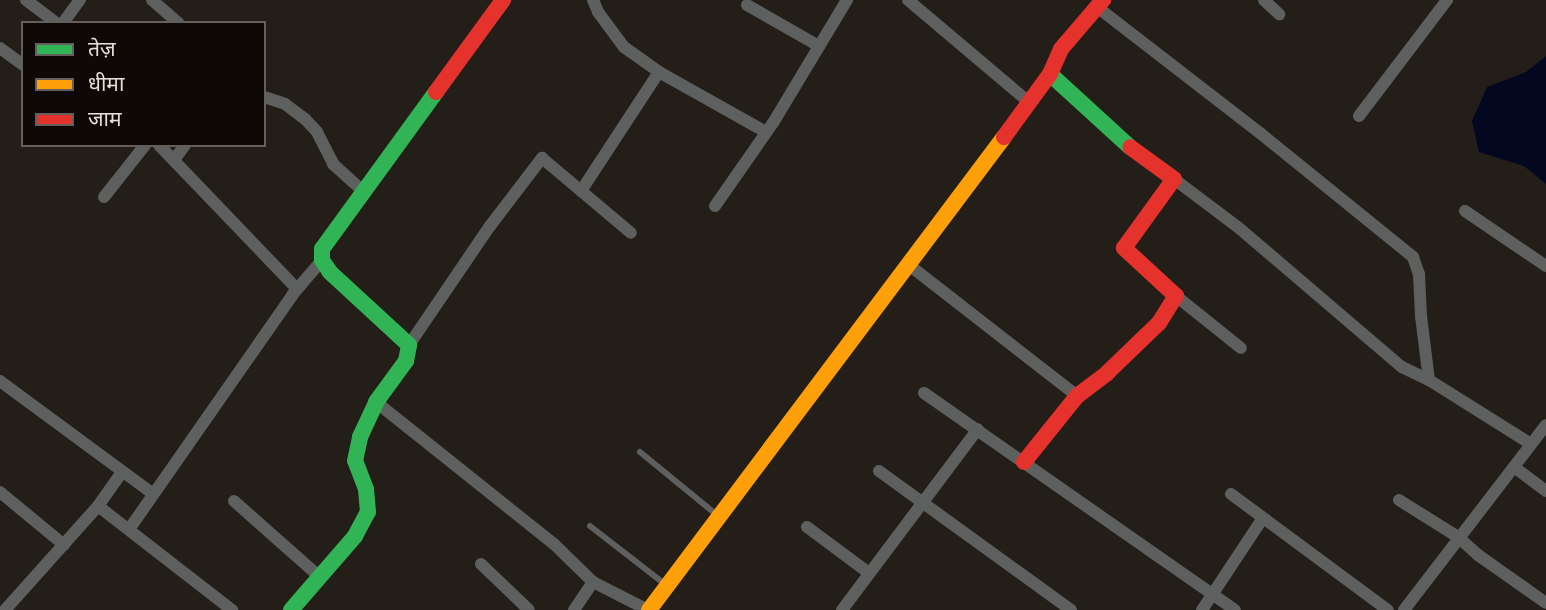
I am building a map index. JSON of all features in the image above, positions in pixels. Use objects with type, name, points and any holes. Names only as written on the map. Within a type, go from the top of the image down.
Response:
[{"type":"street","points":[[26,0],[54,21]]},
{"type":"street","points":[[64,21],[80,0]]},
{"type":"street","points":[[152,0],[176,21]]},
{"type":"street","points":[[409,345],[330,272],[322,260],[322,249],[503,0]]},
{"type":"street","points":[[593,0],[598,12],[624,47],[659,72],[766,132]]},
{"type":"street","points":[[715,206],[766,132],[847,0]]},
{"type":"street","points":[[908,0],[1030,103]]},
{"type":"street","points":[[1264,0],[1279,14]]},
{"type":"street","points":[[1359,116],[1447,0]]},
{"type":"street","points":[[376,402],[554,544],[593,582],[649,610],[1030,103],[1050,74],[1061,49],[1100,4],[1413,257],[1419,274],[1429,380]]},
{"type":"street","points":[[747,5],[819,46]]},
{"type":"street","points":[[0,48],[21,64]]},
{"type":"street","points":[[580,191],[659,72]]},
{"type":"street","points":[[1050,74],[1130,147],[1343,314],[1378,349],[1402,368],[1429,380],[1531,444]]},
{"type":"street","points":[[266,98],[285,104],[306,120],[317,132],[333,164],[364,192]]},
{"type":"street","points":[[104,197],[143,147]]},
{"type":"street","points":[[161,147],[297,289]]},
{"type":"street","points":[[174,160],[184,147]]},
{"type":"street","points":[[291,610],[355,536],[368,512],[366,489],[355,461],[360,437],[376,402],[406,361],[409,345],[490,226],[542,158],[631,233]]},
{"type":"street","points":[[1174,179],[1124,248],[1176,296],[1241,348]]},
{"type":"street","points":[[1465,211],[1546,266]]},
{"type":"street","points":[[130,528],[297,289],[322,260]]},
{"type":"street","points":[[909,265],[1077,396]]},
{"type":"street","points":[[1024,462],[1077,396],[1107,373],[1159,323],[1176,296]]},
{"type":"street","points":[[0,381],[153,494]]},
{"type":"street","points":[[925,393],[1235,610]]},
{"type":"street","points":[[1404,610],[1546,425]]},
{"type":"street","points":[[842,610],[978,429]]},
{"type":"street","points":[[1514,467],[1546,491]]},
{"type":"street","points":[[879,471],[1071,610]]},
{"type":"street","points":[[0,604],[6,610],[98,506],[122,472]]},
{"type":"street","points":[[0,492],[64,545]]},
{"type":"street","points":[[1231,494],[1388,610]]},
{"type":"street","points":[[1399,500],[1458,537],[1478,555],[1546,603]]},
{"type":"street","points":[[234,501],[320,577]]},
{"type":"street","points":[[98,506],[130,528],[232,610]]},
{"type":"street","points":[[1202,610],[1263,518]]},
{"type":"street","points":[[807,527],[869,573]]},
{"type":"street","points":[[481,564],[529,610]]},
{"type":"street","points":[[574,610],[593,582]]},
{"type":"lane","points":[[640,452],[718,516]]},
{"type":"lane","points":[[590,526],[667,586]]},
{"type":"water","points":[[1546,56],[1546,184],[1524,166],[1479,152],[1472,121],[1487,87],[1526,72]]},
{"type":"traffic: fast","points":[[1050,74],[1130,147]]},
{"type":"traffic: fast","points":[[291,610],[355,536],[368,512],[366,489],[355,461],[360,437],[376,402],[406,361],[409,345],[330,272],[322,260],[322,249],[436,92]]},
{"type":"traffic: slow","points":[[649,610],[1004,137]]},
{"type":"traffic: jam","points":[[436,92],[503,0]]},
{"type":"traffic: jam","points":[[1004,137],[1050,74],[1061,49],[1103,0]]},
{"type":"traffic: jam","points":[[1024,462],[1077,396],[1107,373],[1159,323],[1176,296],[1124,248],[1174,179],[1130,147]]}]
